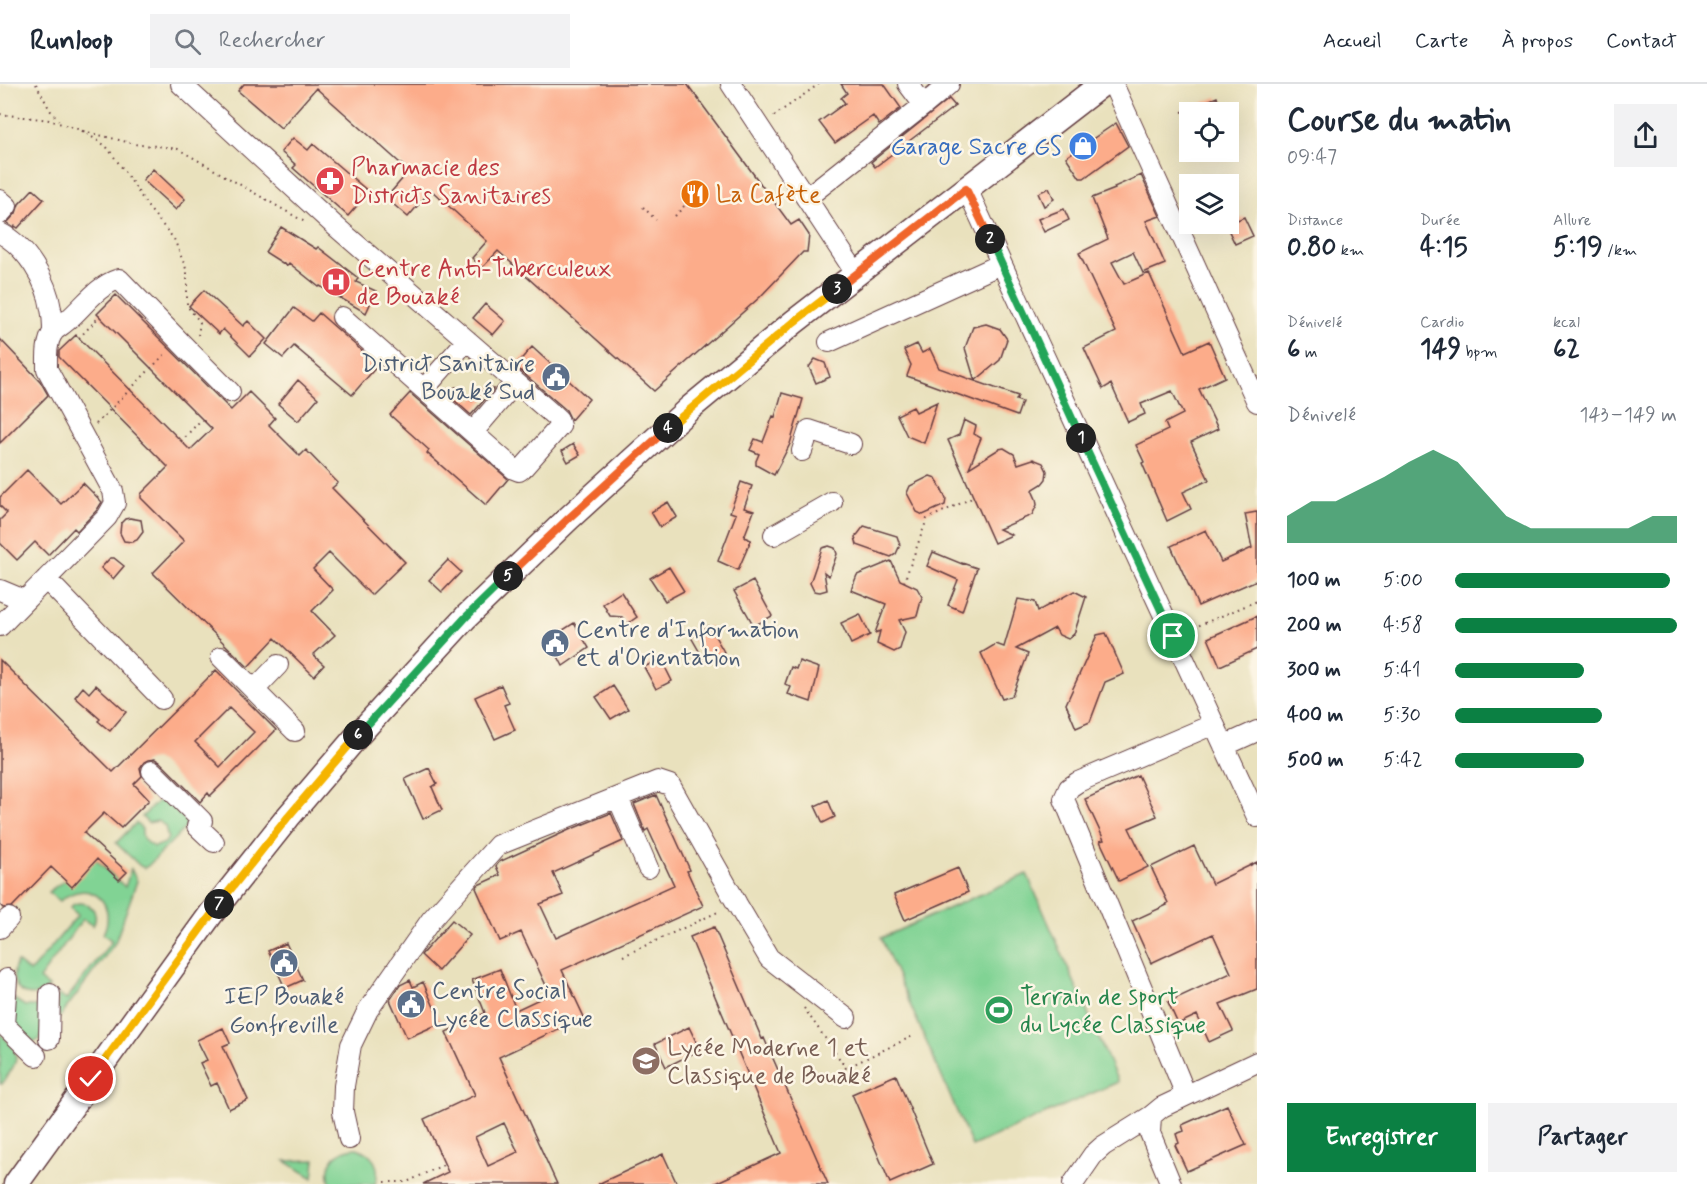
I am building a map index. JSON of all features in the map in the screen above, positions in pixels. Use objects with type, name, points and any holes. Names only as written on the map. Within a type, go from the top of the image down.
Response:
[{"type":"main road","points":[[24,1180],[211,914],[350,744],[466,617],[569,518],[690,408],[794,322],[1102,84]]},
{"type":"street","points":[[181,84],[334,225],[558,419],[560,426],[519,471],[514,469],[342,317]]},
{"type":"street","points":[[731,84],[857,275]]},
{"type":"street","points":[[908,84],[924,105]]},
{"type":"street","points":[[806,198],[949,84]]},
{"type":"street","points":[[1113,84],[1257,402]]},
{"type":"street","points":[[966,189],[1257,817]]},
{"type":"street","points":[[0,200],[7,207],[0,214]]},
{"type":"street","points":[[0,233],[14,242],[34,267],[45,287],[51,308],[53,333],[47,349],[47,369],[113,491],[115,503],[107,516],[0,626]]},
{"type":"street","points":[[830,342],[1001,264]]},
{"type":"street","points":[[53,333],[70,319],[89,298],[110,282],[119,279],[230,392]]},
{"type":"street","points":[[424,389],[466,340]]},
{"type":"street","points":[[473,432],[515,383]]},
{"type":"street","points":[[802,450],[809,430],[851,444]]},
{"type":"street","points":[[774,535],[832,502]]},
{"type":"street","points":[[46,579],[162,699]]},
{"type":"street","points":[[0,590],[24,600]]},
{"type":"street","points":[[221,657],[295,731]]},
{"type":"street","points":[[254,690],[278,665]]},
{"type":"street","points":[[1186,1095],[1064,799],[1069,788],[1078,782],[1214,724]]},
{"type":"street","points":[[1224,746],[1257,731]]},
{"type":"street","points":[[152,771],[200,823],[214,842]]},
{"type":"street","points":[[349,1139],[343,1112],[344,1086],[351,1045],[368,1010],[431,920],[498,845],[658,781],[670,785],[769,958],[846,1018]]},
{"type":"street","points":[[618,798],[648,868]]},
{"type":"street","points":[[7,978],[2,1023],[36,1056]]},
{"type":"street","points":[[49,1039],[50,994]]},
{"type":"street","points":[[1073,1184],[1103,1146],[1162,1107],[1257,1062]]},
{"type":"street","points":[[1151,1116],[1150,1133],[1171,1184]]},
{"type":"path","points":[[36,84],[50,110],[61,124]]},
{"type":"path","points":[[760,127],[819,84]]},
{"type":"path","points":[[0,114],[49,120],[139,145],[178,149],[303,222],[334,225]]},
{"type":"path","points":[[81,130],[106,146],[148,207],[174,238],[187,272],[187,306],[200,322],[198,335],[183,345],[84,436]]},
{"type":"path","points":[[675,216],[686,204]]},
{"type":"path","points":[[643,207],[656,220]]},
{"type":"path","points":[[79,338],[100,316]]},
{"type":"path","points":[[181,441],[202,419]]},
{"type":"path","points":[[904,582],[927,519],[972,498]]},
{"type":"path","points":[[1173,636],[1257,600]]},
{"type":"path","points":[[623,956],[737,904]]},
{"type":"path","points":[[385,1182],[407,1182],[445,1164]]},
{"type":"green space","points":[[165,794],[189,819],[188,825],[144,868],[116,843],[136,823],[142,829],[143,838],[149,844],[155,847],[165,843],[168,838],[165,826],[158,821],[148,823],[142,817]]},
{"type":"green space","points":[[89,853],[125,887],[131,869],[137,881],[115,943],[57,1019],[58,994],[66,1000],[112,941],[103,934],[107,912],[98,896],[80,891],[60,901],[48,892],[65,880]]},
{"type":"green space","name":"Terrain de sport du Lycée Classique","points":[[1027,874],[1118,1082],[972,1146],[881,938]]},
{"type":"green space","points":[[84,903],[94,910],[93,926],[83,919],[39,979],[49,987],[33,995],[21,991],[14,979],[17,962],[30,972],[78,915],[70,908]]},
{"type":"green space","points":[[14,999],[25,1006],[37,1006],[44,1011],[45,1025],[39,1040],[34,1042],[13,1023]]},
{"type":"green space","points":[[0,1033],[12,1047],[16,1058],[2,1084],[0,1084]]},
{"type":"green space","points":[[357,1148],[368,1154],[375,1162],[377,1178],[375,1184],[331,1184],[329,1170],[333,1159],[343,1151]]},
{"type":"green space","points":[[315,1160],[313,1178],[285,1161]]},
{"type":"building","points":[[244,84],[687,84],[791,225],[799,220],[809,235],[807,252],[803,252],[760,297],[654,391],[498,251],[482,268],[472,258],[487,241],[431,190],[408,217],[386,198],[409,171],[316,88],[281,128],[238,91]]},
{"type":"building","points":[[841,84],[884,84],[901,108],[879,125],[873,116],[835,143],[819,122],[845,103],[841,98],[847,93]]},
{"type":"building","points":[[1217,97],[1219,102],[1205,102]]},
{"type":"building","points":[[949,99],[955,106],[875,167],[871,162]]},
{"type":"building","points":[[1116,123],[1128,146],[1084,178],[1080,178],[1066,157]]},
{"type":"building","points":[[293,138],[308,150],[313,144],[369,192],[348,216],[293,168],[296,165],[281,152]]},
{"type":"building","points":[[153,169],[185,199],[176,210],[143,180]]},
{"type":"building","points":[[1141,175],[1160,216],[1146,221],[1165,264],[1143,273],[1133,252],[1112,262],[1124,284],[1149,273],[1185,352],[1209,341],[1225,377],[1199,389],[1218,429],[1191,442],[1209,480],[1183,492],[1191,509],[1167,521],[1136,445],[1168,430],[1165,423],[1183,414],[1172,391],[1141,404],[1145,414],[1128,422],[1111,384],[1103,389],[1084,348],[1116,332],[1079,253],[1108,239],[1092,198]]},
{"type":"building","points":[[1049,188],[1054,199],[1044,206],[1038,193]]},
{"type":"building","points":[[33,189],[44,199],[18,228],[15,226],[14,228],[7,223],[16,213],[19,204]]},
{"type":"building","points":[[1064,209],[1069,220],[1044,232],[1038,219]]},
{"type":"building","points":[[1244,217],[1253,236],[1235,244],[1230,234],[1239,234],[1239,219]]},
{"type":"building","points":[[281,227],[316,249],[318,247],[358,278],[356,282],[376,291],[366,313],[319,287],[289,263],[287,266],[265,252]]},
{"type":"building","points":[[204,290],[243,326],[248,321],[266,339],[250,356],[223,329],[219,334],[189,306]]},
{"type":"building","points":[[116,295],[231,410],[249,392],[275,418],[269,425],[300,456],[306,450],[338,483],[332,488],[405,562],[371,595],[329,553],[313,569],[333,590],[312,611],[335,635],[313,655],[324,665],[314,676],[275,638],[248,667],[153,573],[184,541],[141,498],[141,494],[168,467],[59,357],[59,351],[76,335],[190,450],[212,429],[97,314]]},
{"type":"building","points":[[485,304],[505,321],[493,335],[473,318]]},
{"type":"building","points":[[294,308],[312,321],[319,313],[378,365],[352,395],[294,346],[283,358],[266,344]]},
{"type":"building","points":[[986,324],[1000,329],[1007,339],[1000,360],[975,381],[965,348],[973,327]]},
{"type":"building","points":[[0,339],[40,381],[48,395],[0,443]]},
{"type":"building","points":[[917,344],[922,353],[930,349],[939,368],[1018,396],[1016,400],[1022,402],[1017,416],[907,376],[911,365],[904,350]]},
{"type":"building","points":[[532,347],[589,399],[571,420],[566,410],[515,366]]},
{"type":"building","points":[[815,359],[825,363],[830,377],[816,383],[809,367]]},
{"type":"building","points":[[298,380],[318,398],[298,421],[278,404]]},
{"type":"building","points":[[456,387],[472,401],[486,387],[494,389],[471,415],[445,392]]},
{"type":"building","points":[[410,393],[508,479],[486,505],[427,453],[429,450],[390,415]]},
{"type":"building","points":[[782,393],[803,399],[790,444],[774,475],[756,465],[759,454],[750,450],[755,439],[763,442],[773,416],[775,417]]},
{"type":"building","points":[[937,402],[924,443],[907,436],[897,415],[913,407],[916,412]]},
{"type":"building","points":[[964,420],[976,426],[974,434],[981,438],[969,468],[1004,448],[1014,454],[1018,464],[1033,459],[1043,463],[1047,471],[1046,479],[1032,490],[1037,505],[1032,515],[999,529],[1012,535],[994,543],[948,440],[959,435]]},
{"type":"building","points":[[573,444],[580,455],[568,462],[562,451]]},
{"type":"building","points":[[27,470],[61,504],[83,483],[102,502],[77,531],[74,528],[48,555],[35,542],[17,560],[0,543],[0,520],[7,513],[0,506],[0,497]]},
{"type":"building","points":[[930,476],[936,478],[946,499],[945,505],[923,515],[917,512],[907,493],[910,486]]},
{"type":"building","points":[[741,482],[752,486],[744,508],[754,511],[744,537],[751,540],[738,570],[718,561],[736,514],[730,512]]},
{"type":"building","points":[[668,502],[677,517],[660,527],[651,512]]},
{"type":"building","points":[[1257,512],[1257,580],[1198,606],[1171,546],[1206,530],[1221,562],[1252,548],[1245,514]]},
{"type":"building","points":[[130,518],[141,520],[143,532],[137,540],[132,542],[124,541],[120,533],[121,523]]},
{"type":"building","points":[[864,526],[897,536],[900,545],[896,554],[891,557],[857,545],[855,537]]},
{"type":"building","points":[[829,546],[835,548],[837,554],[829,576],[824,572],[827,590],[814,591],[810,583],[822,548]]},
{"type":"building","points":[[933,552],[977,568],[962,611],[948,605],[958,580],[927,566]]},
{"type":"building","points":[[110,558],[114,558],[124,566],[113,579],[101,568]]},
{"type":"building","points":[[448,560],[461,572],[442,592],[429,580]]},
{"type":"building","points":[[891,561],[900,580],[917,588],[922,597],[917,616],[899,620],[905,632],[900,649],[894,652],[877,644],[880,631],[875,633],[886,604],[851,590],[857,575]]},
{"type":"building","points":[[669,567],[684,591],[665,601],[650,578]]},
{"type":"building","points":[[753,581],[772,616],[754,626],[734,591]]},
{"type":"building","points":[[1074,591],[1086,597],[1074,634],[1068,639],[1059,635],[1055,628],[1016,649],[1028,654],[1012,696],[1002,699],[981,653],[996,644],[1004,647],[1018,599],[1035,602],[1038,611]]},
{"type":"building","points":[[621,592],[637,617],[627,624],[622,617],[610,616],[603,604]]},
{"type":"building","points":[[860,614],[870,635],[851,644],[841,623]]},
{"type":"building","points":[[1257,616],[1257,649],[1220,666],[1208,638]]},
{"type":"building","points":[[574,623],[589,648],[563,666],[549,639]]},
{"type":"building","points":[[709,626],[724,652],[706,663],[691,637]]},
{"type":"building","points":[[1106,633],[1124,674],[1105,682],[1090,722],[1076,728],[1066,704],[1097,635]]},
{"type":"building","points":[[661,659],[672,681],[656,689],[644,667]]},
{"type":"building","points":[[0,660],[113,772],[216,670],[276,730],[210,796],[208,793],[200,802],[160,762],[155,759],[144,762],[140,768],[142,776],[134,784],[149,800],[121,828],[104,813],[84,833],[127,872],[119,880],[97,859],[72,887],[51,867],[12,907],[3,908],[0,905]],"holes":[[[229,708],[254,732],[220,767],[195,742]]]},
{"type":"building","points":[[799,661],[819,668],[811,702],[788,694],[791,687],[785,684],[791,667],[796,669]]},
{"type":"building","points":[[96,685],[126,712],[110,731],[75,697],[83,687],[89,693]]},
{"type":"building","points":[[501,685],[509,703],[504,705],[515,730],[495,739],[475,697]]},
{"type":"building","points":[[613,686],[628,709],[611,719],[596,697]]},
{"type":"building","points":[[429,768],[437,784],[432,787],[442,810],[423,819],[405,779]]},
{"type":"building","points":[[1138,775],[1157,816],[1129,828],[1148,867],[1119,881],[1100,841],[1104,840],[1085,799]]},
{"type":"building","points":[[656,795],[690,870],[687,871],[703,906],[562,970],[584,1017],[499,1057],[557,1184],[423,1184],[448,1172],[424,1119],[475,1095],[446,1032],[485,1013],[472,980],[500,969],[516,1010],[550,994],[521,932],[500,941],[476,888],[500,875],[496,866],[499,862],[611,813],[623,841],[553,873],[563,895],[540,904],[556,938],[674,885],[648,829],[645,831],[634,804]],"holes":[[[504,1123],[518,1152],[488,1166],[475,1137]]]},
{"type":"building","points":[[828,800],[835,817],[823,823],[815,806]]},
{"type":"building","points":[[1194,846],[1212,884],[1257,862],[1257,989],[1220,1004],[1233,1031],[1209,1042],[1197,1015],[1178,1024],[1168,1002],[1231,973],[1213,934],[1151,963],[1132,921],[1168,903],[1151,867]]},
{"type":"building","points":[[958,868],[968,892],[905,920],[894,895]]},
{"type":"building","points":[[452,920],[470,935],[438,971],[421,955]]},
{"type":"building","points":[[714,927],[828,1184],[713,1184],[781,1153],[690,937]]},
{"type":"building","points":[[286,943],[303,980],[285,988],[268,951]]},
{"type":"building","points":[[410,980],[413,987],[423,982],[441,1023],[407,1038],[390,1000],[400,985]]},
{"type":"building","points":[[689,1027],[700,1050],[666,1067],[655,1044]]},
{"type":"building","points":[[223,1028],[230,1043],[223,1046],[248,1100],[229,1109],[217,1083],[211,1086],[200,1063],[207,1060],[197,1040]]},
{"type":"building","points":[[896,1075],[933,1164],[890,1183],[852,1094]]},
{"type":"building","points":[[1227,1105],[1246,1145],[1187,1171],[1175,1145],[1179,1143],[1176,1134],[1184,1131],[1182,1125]]},
{"type":"building","points":[[663,1154],[677,1184],[598,1184]]},
{"type":"place","name":"Garage Sacre GS","points":[[1083,146]]},
{"type":"place","name":"Pharmacie des Districts Sanitaires","points":[[330,181]]},
{"type":"place","name":"La Cafète","points":[[695,194]]},
{"type":"place","name":"Centre Anti-Tuberculeux de Bouaké","points":[[336,282]]},
{"type":"place","name":"District Sanitaire Bouaké Sud","points":[[556,377]]},
{"type":"place","name":"Centre d'Information et d'Orientation","points":[[555,643]]},
{"type":"place","name":"IEP Bouaké Gonfreville","points":[[284,963]]},
{"type":"place","name":"Centre Social Lycée Classique","points":[[411,1004]]},
{"type":"place","name":"Terrain de sport du Lycée Classique","points":[[999,1010]]},
{"type":"place","name":"Lycée Moderne 1 et Classique de Bouaké","points":[[646,1061]]},
{"type":"route","points":[[91,1079],[211,914],[288,817],[358,735],[466,617],[569,518],[690,408],[794,322],[966,189],[1173,636]]}]
